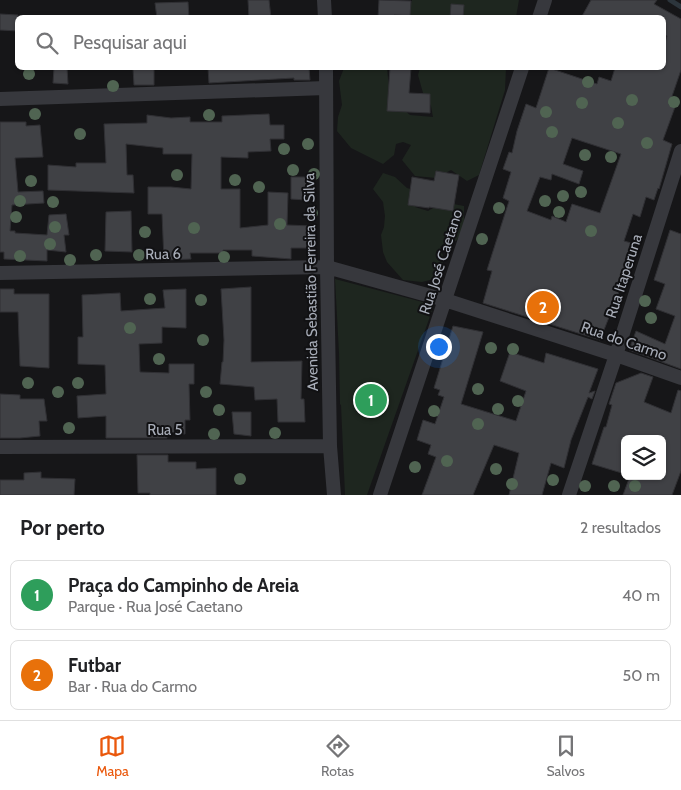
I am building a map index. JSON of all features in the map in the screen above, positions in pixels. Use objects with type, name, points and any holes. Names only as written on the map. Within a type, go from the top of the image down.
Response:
[{"type":"street","points":[[324,0],[325,15]]},
{"type":"street","points":[[540,15],[544,0]]},
{"type":"street","name":"Avenida Sebastião Ferreira da Silva","points":[[326,70],[330,446],[334,495]]},
{"type":"street","name":"Rua José Caetano","points":[[380,495],[521,70]]},
{"type":"street","points":[[0,99],[326,88]]},
{"type":"street","name":"Rua Itaperuna","points":[[569,495],[681,151]]},
{"type":"street","name":"Rua do Carmo","points":[[327,267],[445,300],[681,378]]},
{"type":"street","name":"Rua 6","points":[[0,273],[327,267]]},
{"type":"street","name":"Rua 5","points":[[0,447],[330,446]]},
{"type":"shaded area","points":[[412,0],[519,0],[516,15],[408,15]]},
{"type":"shaded area","points":[[343,70],[387,70],[390,98],[410,115],[433,117],[431,106],[423,93],[418,75],[419,70],[506,70],[505,90],[479,175],[467,181],[451,170],[436,178],[415,176],[402,160],[411,145],[403,142],[396,144],[394,155],[383,164],[351,148],[337,131],[338,117],[342,105],[339,81]]},
{"type":"shaded area","points":[[383,173],[395,177],[407,188],[423,193],[415,207],[428,211],[443,202],[464,206],[464,230],[456,241],[447,241],[440,247],[444,259],[441,269],[434,279],[422,282],[403,280],[387,262],[383,252],[381,235],[385,216],[383,202],[373,189]]},
{"type":"shaded area","points":[[335,279],[434,305],[367,495],[345,495]]},
{"type":"building","points":[[248,0],[269,0],[271,15],[249,15]]},
{"type":"building","points":[[379,0],[411,1],[410,15],[378,15]]},
{"type":"building","points":[[591,0],[657,0],[654,4],[681,19],[681,70],[669,105],[675,107],[663,140],[672,144],[654,200],[646,197],[640,217],[633,214],[624,241],[635,244],[628,269],[600,340],[483,303],[492,271],[487,270],[509,201],[503,198],[511,172],[503,169],[509,152],[512,153],[526,104],[536,108],[548,70],[555,70],[597,84],[599,77],[611,81],[614,70],[666,70],[666,15],[583,15]],"holes":[[[572,138],[621,154],[600,213],[572,204],[566,222],[552,216],[551,220],[527,211],[540,177],[551,180],[552,174],[579,184],[583,171],[563,164]]]},
{"type":"building","points":[[188,2],[189,15],[157,15],[155,3]]},
{"type":"building","points":[[451,4],[464,5],[463,15],[450,15]]},
{"type":"building","points":[[0,14],[18,15],[15,15],[15,31],[0,30]]},
{"type":"building","points":[[54,70],[67,70],[68,84],[53,83]]},
{"type":"building","points":[[133,70],[154,70],[154,85],[134,85]]},
{"type":"building","points":[[208,70],[309,70],[310,80],[294,80],[294,78],[209,83]]},
{"type":"building","points":[[390,70],[411,70],[409,93],[430,94],[430,113],[387,111]]},
{"type":"building","points":[[269,114],[270,125],[284,125],[284,139],[270,139],[271,151],[248,152],[248,158],[221,157],[221,189],[240,189],[240,228],[268,225],[268,192],[288,193],[287,225],[312,226],[311,248],[291,248],[291,259],[252,256],[252,250],[223,250],[223,253],[190,253],[191,259],[164,260],[162,214],[148,214],[148,187],[191,189],[192,154],[163,154],[163,148],[126,144],[127,175],[133,175],[134,193],[48,190],[48,165],[76,167],[76,163],[106,163],[104,124],[147,123],[147,115],[171,118],[190,117],[190,122],[222,122],[222,116]]},
{"type":"building","points":[[0,122],[26,122],[26,126],[40,125],[43,157],[15,158],[18,192],[43,191],[44,203],[12,205],[10,231],[47,235],[49,215],[66,214],[69,235],[64,235],[66,252],[47,250],[47,261],[4,259],[4,252],[0,252]]},
{"type":"building","points":[[436,171],[459,175],[453,211],[408,205],[412,177],[434,181]]},
{"type":"building","points":[[291,177],[307,177],[306,200],[291,199]]},
{"type":"building","points":[[131,211],[132,252],[105,251],[106,212]]},
{"type":"building","points":[[670,230],[681,234],[681,369],[629,350],[636,331],[665,344],[675,316],[656,309],[665,284],[654,280]]},
{"type":"building","points":[[251,287],[251,362],[302,361],[301,399],[304,399],[305,422],[278,422],[277,399],[255,400],[254,387],[220,384],[224,340],[221,289]]},
{"type":"building","points":[[0,289],[14,289],[14,294],[49,294],[49,368],[20,366],[18,312],[0,312]]},
{"type":"building","points":[[186,289],[186,328],[162,327],[162,343],[139,344],[140,372],[169,373],[169,364],[194,364],[194,384],[189,384],[190,420],[185,420],[185,434],[166,432],[167,438],[106,438],[106,416],[78,418],[77,396],[106,394],[105,365],[78,364],[78,337],[83,337],[82,295],[120,293],[121,311],[165,308],[163,290]]},
{"type":"building","points":[[453,326],[483,332],[461,404],[516,421],[526,391],[500,381],[510,352],[544,363],[546,353],[598,369],[589,393],[595,391],[592,399],[588,397],[571,440],[564,468],[551,463],[542,495],[509,495],[519,453],[494,445],[473,495],[422,495],[436,457],[428,454],[431,445],[417,440],[423,420],[435,424],[444,397],[438,395],[440,390],[434,388]]},
{"type":"building","points":[[641,373],[653,377],[644,402],[671,413],[678,390],[681,391],[681,471],[672,495],[623,495],[629,480],[666,480],[666,435],[621,435],[621,473],[592,464],[604,427],[606,427],[612,405],[609,404],[616,383]]},
{"type":"building","points":[[0,394],[20,395],[20,399],[44,399],[47,421],[39,421],[40,436],[0,438]]},
{"type":"building","points":[[232,412],[251,412],[251,436],[234,434]]},
{"type":"building","points":[[137,455],[168,455],[168,462],[196,462],[196,469],[216,468],[216,495],[150,495],[150,493],[138,493]]},
{"type":"building","points":[[41,472],[41,478],[75,479],[74,495],[0,495],[0,480],[24,480],[24,473]]},
{"type":"waterway","points":[[670,0],[681,7]]},
{"type":"place","name":"Futbar","points":[[543,307]]},
{"type":"place","name":"Praça do Campinho de Areia","points":[[371,400]]}]
